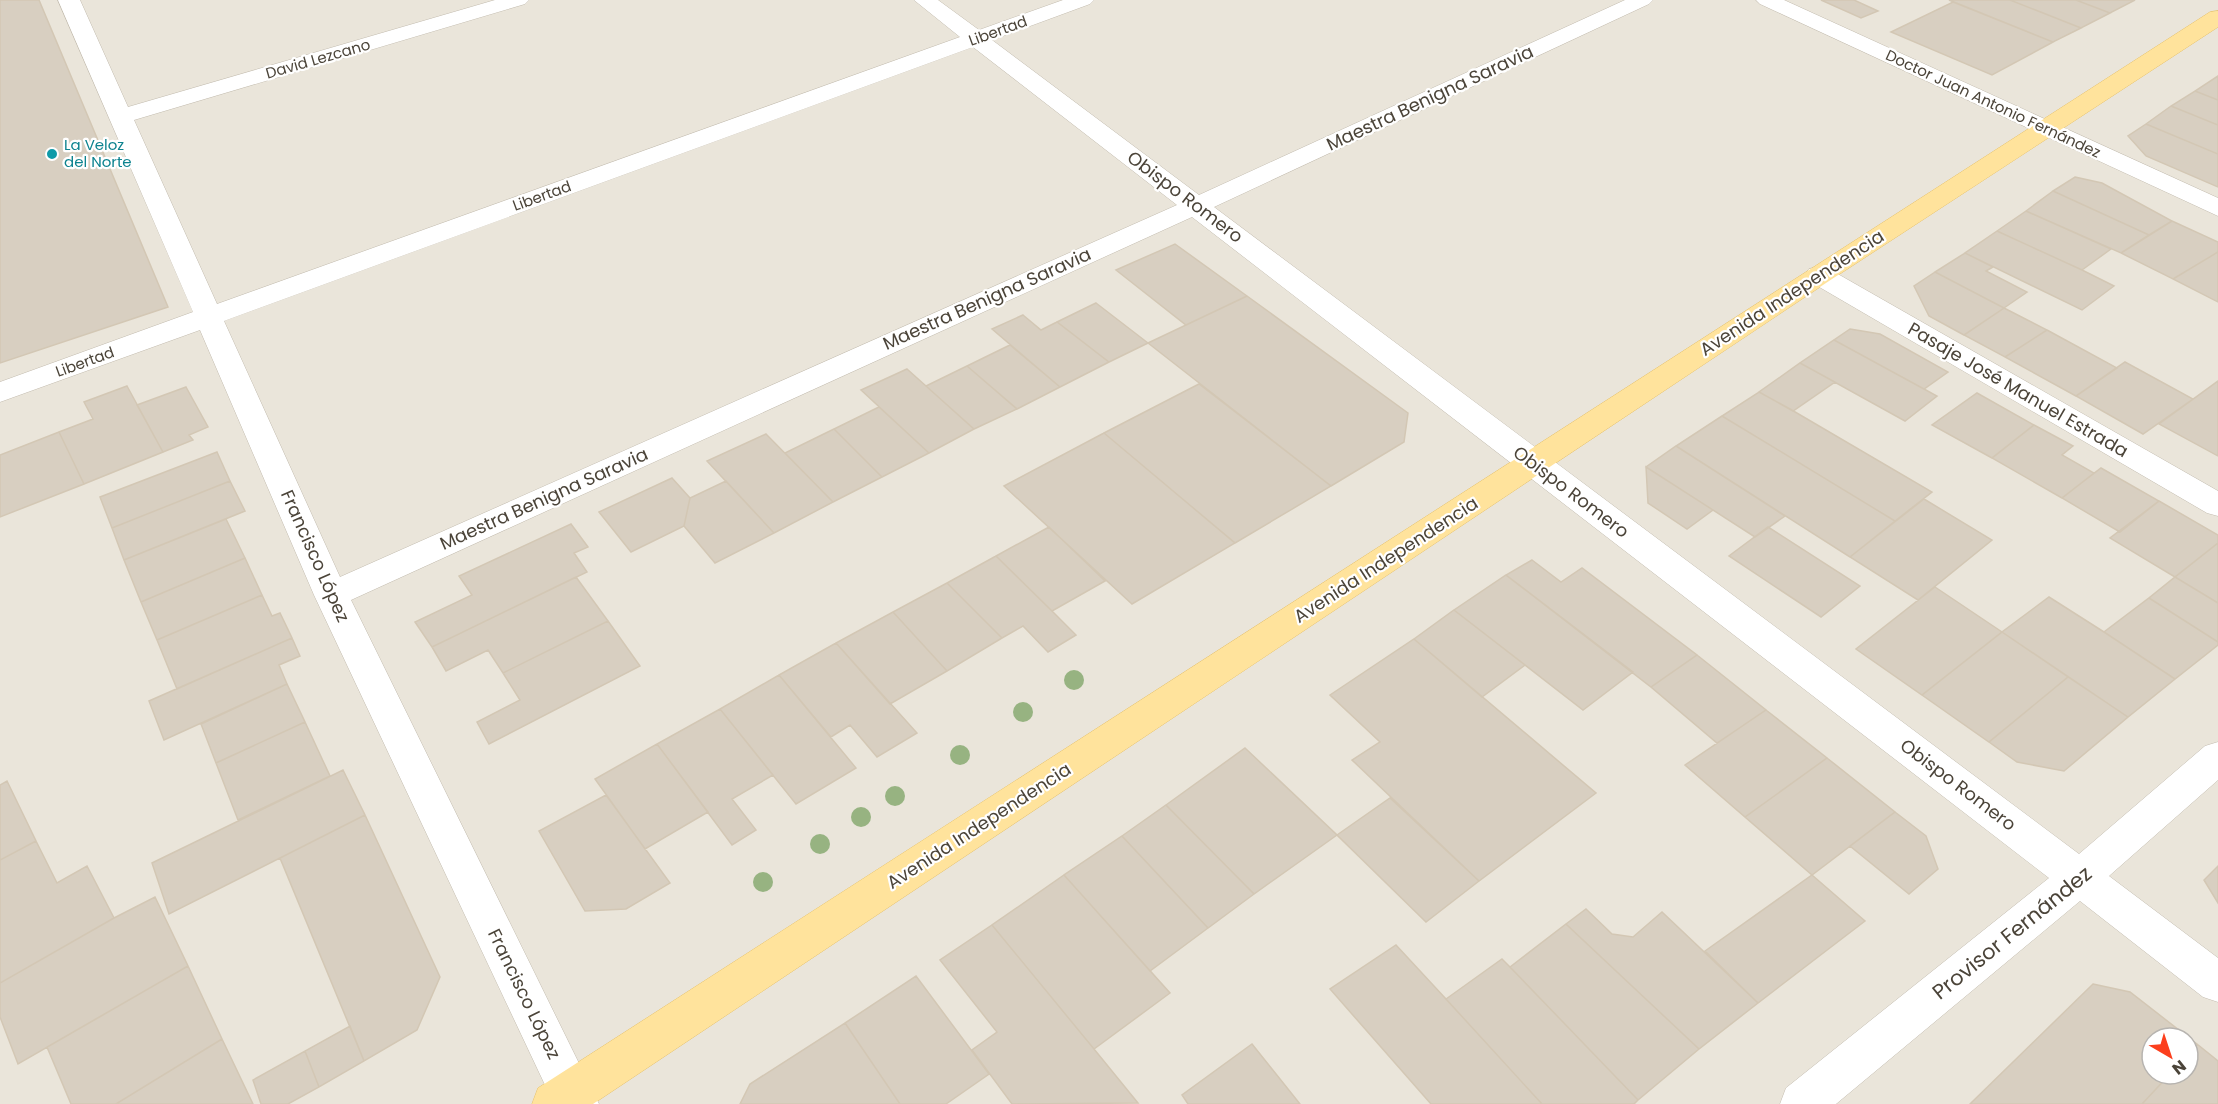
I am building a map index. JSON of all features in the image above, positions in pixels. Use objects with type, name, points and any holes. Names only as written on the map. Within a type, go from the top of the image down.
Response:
[{"type":"main road","name":"Avenida Independencia","points":[[567,1100],[1819,275],[2218,17]]},
{"type":"street","name":"Francisco López","points":[[69,0],[331,595],[567,1100]]},
{"type":"street","name":"David Lezcano","points":[[119,117],[518,0]]},
{"type":"street","name":"Obispo Romero","points":[[925,0],[2218,983]]},
{"type":"street","name":"Libertad","points":[[0,392],[1083,0]]},
{"type":"street","name":"Maestra Benigna Saravia","points":[[331,595],[1197,205],[1642,0]]},
{"type":"street","name":"Doctor Juan Antonio Fernández","points":[[1767,0],[2218,208]]},
{"type":"street","name":"Pasaje José Manuel Estrada","points":[[1819,275],[2218,505]]},
{"type":"street","name":"Provisor Fernández","points":[[1802,1104],[2080,877],[2218,757]]},
{"type":"shaded area","points":[[0,0],[2218,0],[2218,1104],[0,1104]]},
{"type":"building","name":"La Veloz del Norte","points":[[0,0],[39,0],[168,307],[0,363]]},
{"type":"building","points":[[1821,0],[1854,0],[1878,11],[1861,18]]},
{"type":"building","points":[[1949,0],[2010,0],[2081,28],[2053,42]]},
{"type":"building","points":[[2010,0],[2076,0],[2110,13],[2081,28]]},
{"type":"building","points":[[2076,0],[2135,0],[2110,13]]},
{"type":"building","points":[[1953,2],[2053,42],[1992,75],[1891,32]]},
{"type":"building","points":[[2218,76],[2218,100],[2195,91]]},
{"type":"building","points":[[2195,91],[2218,100],[2218,125],[2171,106]]},
{"type":"building","points":[[2171,106],[2218,125],[2218,154],[2146,124]]},
{"type":"building","points":[[2146,124],[2218,154],[2218,187],[2146,156],[2128,136]]},
{"type":"building","points":[[2075,177],[2102,183],[2172,221],[2149,235],[2053,191]]},
{"type":"building","points":[[2053,191],[2149,235],[2121,253],[2026,211]]},
{"type":"building","points":[[2026,211],[2111,249],[2082,270],[1997,231]]},
{"type":"building","points":[[2172,221],[2218,242],[2218,252],[2173,279],[2121,253]]},
{"type":"building","points":[[1997,231],[2114,286],[2082,310],[1965,253]]},
{"type":"building","points":[[1175,244],[1247,296],[1186,325],[1116,270]]},
{"type":"building","points":[[2218,252],[2218,302],[2173,279]]},
{"type":"building","points":[[1965,253],[1993,267],[1986,271],[2027,292],[2004,308],[1935,272]]},
{"type":"building","points":[[1935,272],[2004,308],[1964,335],[1929,316],[1914,286]]},
{"type":"building","points":[[1247,296],[1408,413],[1404,442],[1331,486],[1148,343]]},
{"type":"building","points":[[1096,303],[1148,343],[1109,362],[1057,322]]},
{"type":"building","points":[[2004,308],[2047,330],[2005,357],[1964,335]]},
{"type":"building","points":[[1023,315],[1041,330],[1057,322],[1109,362],[1060,387],[992,329]]},
{"type":"building","points":[[1850,329],[1880,334],[1948,372],[1924,389],[1834,340]]},
{"type":"building","points":[[2047,330],[2117,368],[2076,396],[2005,357]]},
{"type":"building","points":[[1834,340],[1937,396],[1905,421],[1800,363]]},
{"type":"building","points":[[1010,345],[1060,387],[1017,409],[967,366]]},
{"type":"building","points":[[2125,362],[2193,399],[2143,434],[2076,396]]},
{"type":"building","points":[[1800,363],[1835,382],[1793,411],[1759,392]]},
{"type":"building","points":[[967,366],[1017,409],[974,429],[926,386]]},
{"type":"building","points":[[907,369],[974,429],[929,453],[861,390]]},
{"type":"building","points":[[2218,381],[2218,456],[2159,424]]},
{"type":"building","points":[[1199,384],[1331,486],[1235,543],[1104,433]]},
{"type":"building","points":[[127,386],[163,452],[84,484],[59,432],[93,419],[84,402]]},
{"type":"building","points":[[186,387],[208,427],[189,435],[193,440],[163,452],[137,405]]},
{"type":"building","points":[[1759,392],[1932,492],[1895,521],[1722,416]]},
{"type":"building","points":[[1977,393],[2034,425],[1992,458],[1932,425]]},
{"type":"building","points":[[879,407],[929,453],[882,477],[834,429]]},
{"type":"building","points":[[1722,416],[1895,521],[1850,557],[1676,446]]},
{"type":"building","points":[[2034,425],[2073,446],[2062,455],[2094,473],[2062,498],[1992,458]]},
{"type":"building","points":[[834,429],[882,477],[833,502],[785,453]]},
{"type":"building","points":[[59,432],[84,484],[0,517],[0,455]]},
{"type":"building","points":[[1104,433],[1235,543],[1132,604],[1004,486]]},
{"type":"building","points":[[766,434],[833,502],[774,533],[707,461]]},
{"type":"building","points":[[1676,446],[1785,516],[1755,537],[1646,467]]},
{"type":"building","points":[[217,452],[230,481],[112,528],[100,497]]},
{"type":"building","points":[[1646,467],[1713,510],[1687,529],[1648,503]]},
{"type":"building","points":[[2101,468],[2159,501],[2120,532],[2062,498]]},
{"type":"building","points":[[672,478],[690,498],[684,526],[631,552],[599,512]]},
{"type":"building","points":[[230,481],[245,511],[124,560],[112,528]]},
{"type":"building","points":[[726,481],[774,533],[715,563],[684,526],[690,498]]},
{"type":"building","points":[[1924,499],[1992,540],[1918,600],[1850,557]]},
{"type":"building","points":[[2159,501],[2218,535],[2218,543],[2175,577],[2110,538]]},
{"type":"building","points":[[226,519],[245,558],[141,602],[124,560]]},
{"type":"building","points":[[571,524],[588,547],[574,553],[587,572],[432,647],[415,622],[472,595],[459,576]]},
{"type":"building","points":[[1049,527],[1105,581],[1052,611],[996,556]]},
{"type":"building","points":[[1768,527],[1860,586],[1821,617],[1729,556]]},
{"type":"building","points":[[2218,543],[2218,603],[2175,577]]},
{"type":"building","points":[[996,556],[1076,635],[1048,652],[1023,626],[1002,638],[947,583]]},
{"type":"building","points":[[245,558],[262,595],[157,640],[141,602]]},
{"type":"building","points":[[1532,560],[1561,582],[1582,568],[1697,655],[1651,687],[1506,575]]},
{"type":"building","points":[[1506,575],[1633,672],[1583,710],[1454,610]]},
{"type":"building","points":[[576,577],[608,621],[503,673],[488,650],[446,671],[432,647]]},
{"type":"building","points":[[2175,577],[2218,603],[2218,642],[2149,598]]},
{"type":"building","points":[[947,583],[1002,638],[947,671],[893,612]]},
{"type":"building","points":[[1935,587],[2002,632],[1922,695],[1856,649]]},
{"type":"building","points":[[262,595],[272,616],[280,613],[292,638],[177,689],[157,640]]},
{"type":"building","points":[[2049,597],[2175,679],[2128,717],[2002,632]]},
{"type":"building","points":[[2149,598],[2218,642],[2218,645],[2175,679],[2104,632]]},
{"type":"building","points":[[1454,610],[1525,665],[1482,697],[1414,639]]},
{"type":"building","points":[[893,612],[947,671],[890,704],[836,643]]},
{"type":"building","points":[[608,621],[640,666],[489,744],[477,722],[520,700],[503,673]]},
{"type":"building","points":[[2002,632],[2068,677],[1989,742],[1922,695]]},
{"type":"building","points":[[292,638],[300,656],[279,665],[287,684],[164,740],[149,701]]},
{"type":"building","points":[[1414,639],[1596,793],[1479,881],[1352,760],[1380,742],[1330,695]]},
{"type":"building","points":[[836,643],[917,733],[877,757],[850,725],[831,737],[779,675]]},
{"type":"building","points":[[1697,655],[1766,710],[1717,743],[1651,687]]},
{"type":"building","points":[[779,675],[856,768],[796,804],[720,709]]},
{"type":"building","points":[[2068,677],[2128,717],[2064,771],[2017,762],[1989,742]]},
{"type":"building","points":[[287,684],[305,722],[216,763],[201,724]]},
{"type":"building","points":[[720,709],[773,775],[732,799],[756,830],[732,845],[657,744]]},
{"type":"building","points":[[1766,710],[1827,758],[1745,817],[1685,765]]},
{"type":"building","points":[[305,722],[330,776],[238,820],[216,763]]},
{"type":"building","points":[[657,744],[708,812],[645,849],[595,779]]},
{"type":"building","points":[[1245,748],[1337,835],[1254,894],[1166,805]]},
{"type":"building","points":[[1827,758],[1895,812],[1812,875],[1745,817]]},
{"type":"building","points":[[343,770],[365,815],[169,914],[152,863]]},
{"type":"building","points":[[7,781],[36,841],[0,860],[0,785]]},
{"type":"building","points":[[606,795],[670,883],[626,909],[585,911],[539,831]]},
{"type":"building","points":[[1390,798],[1479,881],[1426,922],[1337,835]]},
{"type":"building","points":[[1166,805],[1254,894],[1208,928],[1122,836]]},
{"type":"building","points":[[1895,812],[1926,836],[1938,869],[1909,894],[1850,846]]},
{"type":"building","points":[[365,815],[440,977],[417,1030],[364,1061],[280,858]]},
{"type":"building","points":[[1122,836],[1208,928],[1150,971],[1064,875]]},
{"type":"building","points":[[36,841],[57,883],[87,866],[114,918],[0,983],[0,860]]},
{"type":"building","points":[[2218,866],[2218,903],[2204,880]]},
{"type":"building","points":[[1064,875],[1170,993],[1094,1049],[992,925]]},
{"type":"building","points":[[1812,875],[1865,921],[1758,1003],[1705,951]]},
{"type":"building","points":[[155,897],[188,966],[18,1064],[0,1017],[0,983]]},
{"type":"building","points":[[1586,909],[1612,934],[1633,937],[1662,912],[1758,1003],[1699,1049],[1566,924]]},
{"type":"building","points":[[1566,924],[1699,1049],[1638,1100],[1510,967]]},
{"type":"building","points":[[992,925],[1138,1103],[1012,1104],[972,1050],[997,1032],[940,960]]},
{"type":"building","points":[[1396,945],[1542,1104],[1431,1104],[1330,989]]},
{"type":"building","points":[[1502,959],[1638,1100],[1634,1104],[1542,1104],[1446,999]]},
{"type":"building","points":[[188,966],[222,1039],[116,1104],[71,1104],[47,1047]]},
{"type":"building","points":[[916,976],[989,1074],[946,1104],[900,1104],[845,1023]]},
{"type":"building","points":[[2093,984],[2130,992],[2174,1026],[2140,1026],[2140,1086],[2159,1086],[2142,1104],[1970,1104]]},
{"type":"building","points":[[845,1023],[900,1104],[740,1104],[750,1084]]},
{"type":"building","points":[[350,1026],[364,1061],[319,1087],[305,1051]]},
{"type":"building","points":[[222,1039],[253,1104],[116,1104]]},
{"type":"building","points":[[1252,1044],[1300,1104],[1188,1104],[1182,1095]]},
{"type":"building","points":[[2200,1046],[2218,1061],[2218,1104],[2142,1104],[2159,1086],[2200,1086]]},
{"type":"building","points":[[305,1051],[319,1087],[288,1104],[261,1104],[253,1080]]},
{"type":"place","name":"La Veloz del Norte","points":[[52,154]]}]
